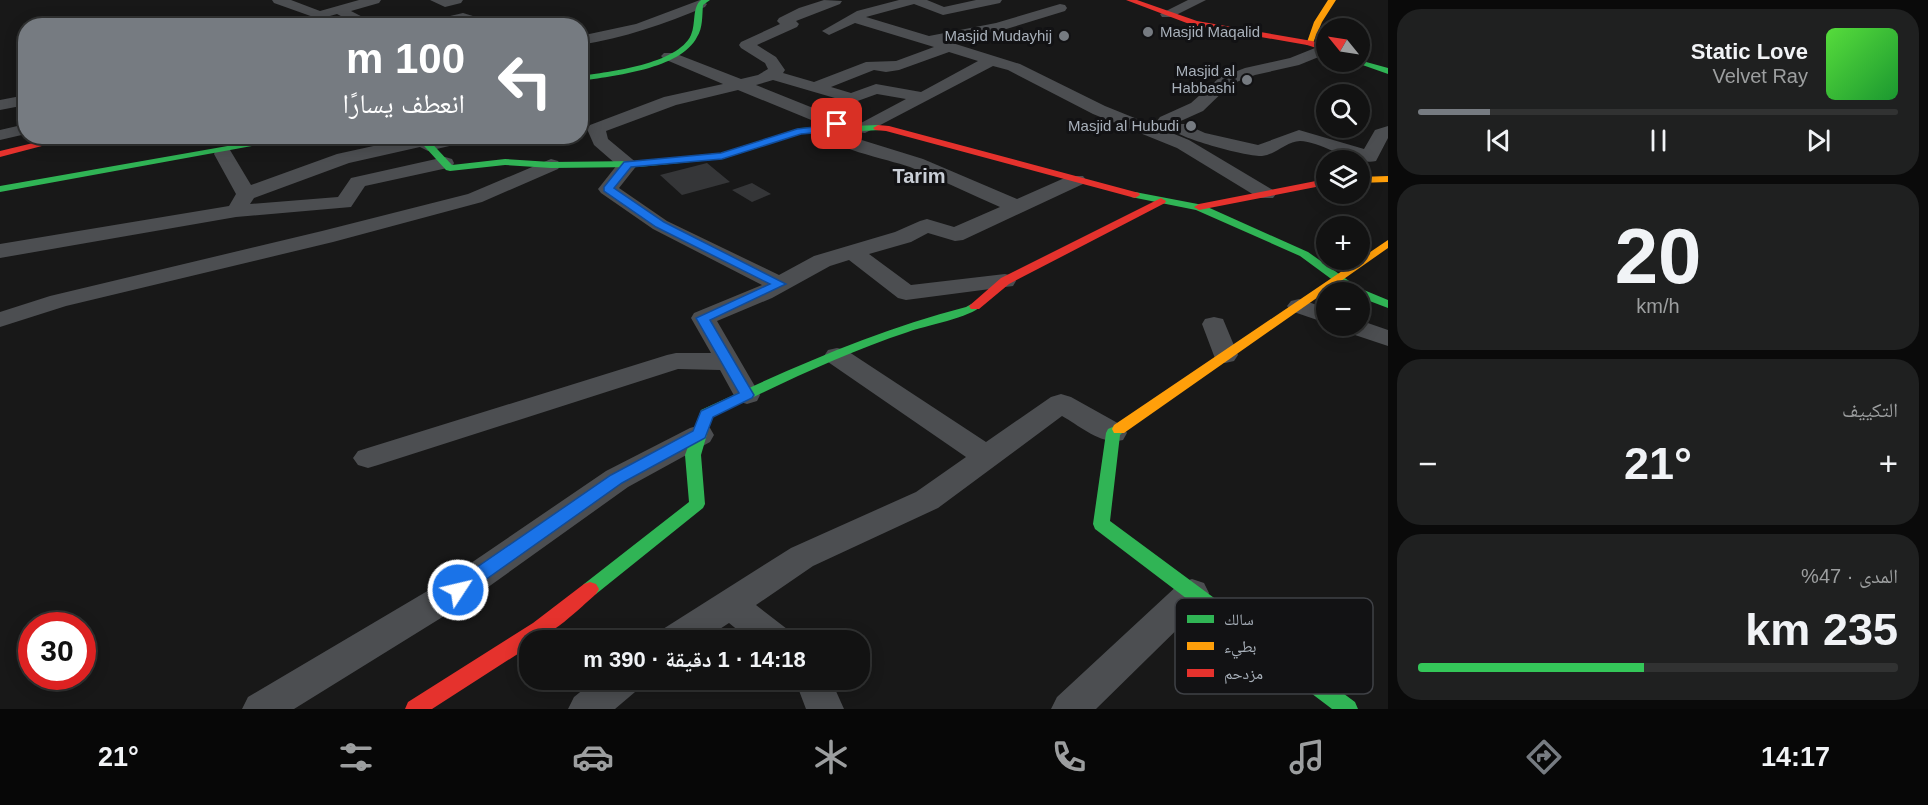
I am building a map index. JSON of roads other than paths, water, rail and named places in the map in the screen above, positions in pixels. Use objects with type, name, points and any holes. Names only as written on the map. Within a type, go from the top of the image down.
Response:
[{"type":"street","points":[[279,0],[319,15],[374,0]]},
{"type":"street","points":[[437,0],[445,3],[456,0]]},
{"type":"street","points":[[829,31],[858,16],[915,0],[943,11],[996,0]]},
{"type":"street","points":[[1130,0],[1149,10],[1196,22],[1316,46]]},
{"type":"street","points":[[1167,14],[1199,0]]},
{"type":"street","points":[[1321,18],[1332,0]]},
{"type":"street","points":[[628,164],[600,141],[588,126],[670,101],[743,85],[770,74],[777,70],[771,60],[746,45],[792,24],[784,21],[804,10],[834,1],[858,16],[928,41],[1014,67],[1099,110],[1183,144],[1266,194]]},
{"type":"street","points":[[588,38],[614,36],[656,24],[703,2]]},
{"type":"street","points":[[588,78],[613,74],[678,53],[693,39],[703,2]]},
{"type":"street","points":[[928,41],[998,27],[1060,8]]},
{"type":"street","points":[[338,10],[356,18]]},
{"type":"street","points":[[816,87],[872,65],[886,67],[899,64],[949,47]]},
{"type":"street","points":[[1316,49],[1294,62],[1251,71],[1225,81],[1197,107],[1166,122],[1199,137],[1260,151],[1299,135],[1369,157],[1382,134],[1388,131]]},
{"type":"street","points":[[669,56],[837,124],[824,129]]},
{"type":"street","points":[[865,128],[992,60]]},
{"type":"street","points":[[1370,66],[1388,71]]},
{"type":"street","points":[[770,74],[852,98],[876,89],[923,97]]},
{"type":"street","points":[[0,105],[18,101]]},
{"type":"street","points":[[0,120],[18,116]]},
{"type":"street","points":[[427,144],[450,168],[505,162],[550,165],[628,164],[722,156],[800,131],[886,128],[1076,180],[1161,201],[1199,207],[1304,254],[1355,291],[1388,304]]},
{"type":"street","points":[[824,129],[846,141],[916,163],[1017,207]]},
{"type":"street","points":[[0,135],[18,131]]},
{"type":"street","points":[[0,154],[42,144]]},
{"type":"street","points":[[0,189],[88,173],[223,154],[267,144]]},
{"type":"street","points":[[241,203],[344,158],[410,144]]},
{"type":"street","points":[[392,148],[405,171]]},
{"type":"street","points":[[223,154],[241,203]]},
{"type":"street","points":[[0,251],[241,203],[344,203],[358,182],[445,163]]},
{"type":"street","points":[[628,164],[608,189],[660,225],[780,284]]},
{"type":"street","points":[[0,320],[58,301],[325,237],[474,198],[550,165]]},
{"type":"street","points":[[1370,179],[1388,178]]},
{"type":"street","points":[[747,395],[703,318],[780,284],[822,261],[903,237],[927,225],[955,235],[1076,180]]},
{"type":"street","points":[[1199,207],[1316,184]]},
{"type":"street","points":[[415,709],[540,629],[697,504],[693,455],[706,414],[837,356],[931,319],[970,310],[1005,280],[1161,201]]},
{"type":"street","points":[[1199,598],[1101,524],[1113,433],[1225,355],[1340,280],[1388,243]]},
{"type":"street","points":[[853,252],[906,293],[1005,280]]},
{"type":"street","points":[[0,335],[58,301]]},
{"type":"street","points":[[1299,306],[1316,312]]},
{"type":"street","points":[[1214,324],[1225,355]]},
{"type":"street","points":[[1370,332],[1388,338]]},
{"type":"street","points":[[837,356],[987,457]]},
{"type":"street","points":[[368,458],[676,361],[728,362]]},
{"type":"street","points":[[691,630],[802,557],[927,500],[1061,403],[1113,433]]},
{"type":"street","points":[[261,709],[458,590],[616,479],[700,435]]},
{"type":"street","points":[[1187,598],[1192,593]]},
{"type":"street","points":[[731,604],[763,630]]},
{"type":"street","points":[[1070,709],[1175,609]]},
{"type":"street","points":[[587,709],[610,690]]},
{"type":"street","points":[[817,690],[825,709]]},
{"type":"street","points":[[1328,694],[1348,709]]},
{"type":"place","name":"Masjid Maqalid","points":[[1148,32]]},
{"type":"place","name":"Masjid Mudayhij","points":[[1064,36]]},
{"type":"place","name":"Masjid al Habbashi","points":[[1247,80]]},
{"type":"place","name":"Masjid al Hubudi","points":[[1191,126]]},
{"type":"district","name":"Tarim","points":[[919,176]]}]
